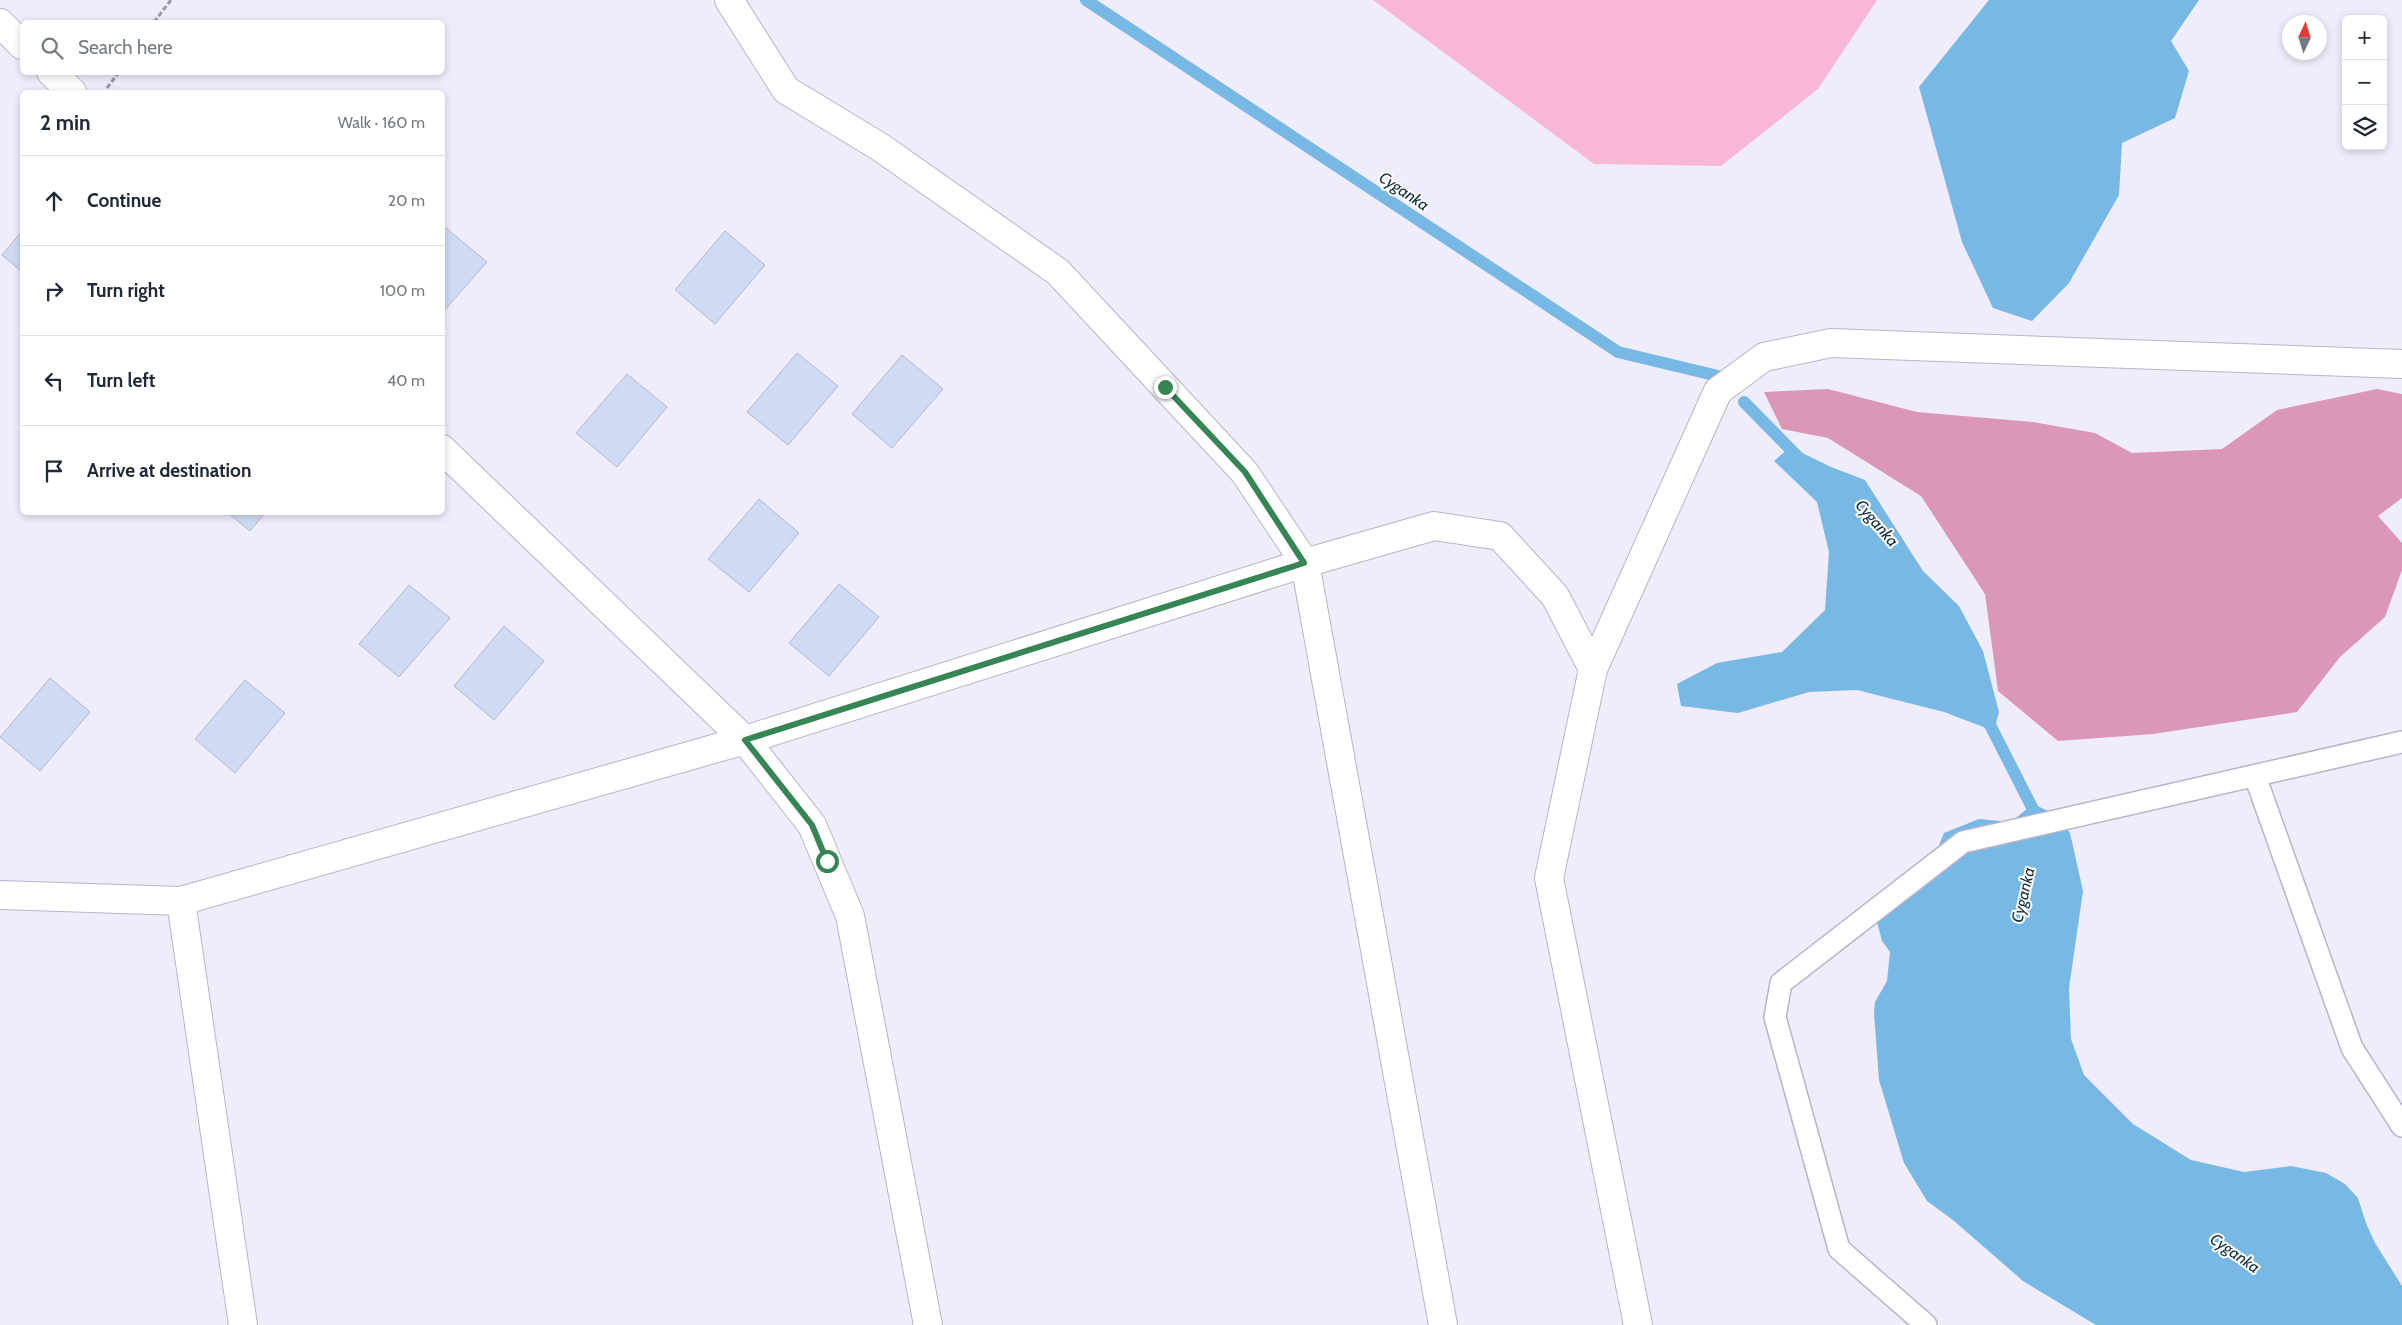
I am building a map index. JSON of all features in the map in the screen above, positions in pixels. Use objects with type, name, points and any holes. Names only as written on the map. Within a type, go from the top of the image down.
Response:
[{"type":"street","points":[[729,0],[786,90],[880,147],[1058,272],[1245,472],[1304,563],[1443,1325]]},
{"type":"street","points":[[0,23],[20,43]]},
{"type":"street","points":[[54,75],[70,90]]},
{"type":"street","points":[[1638,1325],[1549,878],[1593,669],[1718,391],[1764,357],[1831,343],[2402,364]]},
{"type":"street","points":[[445,452],[745,740],[812,825],[850,916],[928,1325]]},
{"type":"street","points":[[0,896],[181,900],[745,740],[1304,563],[1434,526],[1500,536],[1555,596],[1593,669]]},
{"type":"street","points":[[181,900],[243,1325]]},
{"type":"lane","points":[[1926,1325],[1838,1249],[1774,1017],[1781,983],[1963,842],[2402,742]]},
{"type":"lane","points":[[2255,776],[2352,1048],[2402,1126]]},
{"type":"path","points":[[156,20],[171,0]]},
{"type":"path","points":[[105,90],[116,75]]},
{"type":"shaded area","points":[[1373,0],[1877,0],[1818,89],[1721,166],[1594,164]]},
{"type":"shaded area","points":[[1828,389],[1917,412],[2033,422],[2095,433],[2132,453],[2222,449],[2277,410],[2377,389],[2402,394],[2402,498],[2378,516],[2402,543],[2402,570],[2385,617],[2340,657],[2297,712],[2153,734],[2058,741],[1998,691],[1985,594],[1921,496],[1828,438],[1782,429],[1764,392]]},
{"type":"water","points":[[1989,0],[2199,0],[2171,41],[2189,71],[2175,118],[2122,143],[2119,195],[2069,283],[2032,321],[1993,308],[1962,242],[1919,87]]},
{"type":"water","points":[[1790,447],[1831,467],[1865,480],[1923,571],[1959,606],[1983,651],[1999,712],[1994,731],[1944,712],[1857,690],[1809,692],[1738,713],[1681,706],[1677,684],[1717,663],[1782,652],[1825,610],[1829,552],[1817,502],[1774,461]]},
{"type":"water","points":[[2033,804],[2057,815],[2070,833],[2083,891],[2069,988],[2071,1039],[2084,1075],[2133,1124],[2191,1160],[2244,1172],[2291,1166],[2326,1173],[2345,1184],[2358,1198],[2375,1243],[2402,1286],[2402,1325],[2096,1325],[2023,1281],[1953,1220],[1927,1201],[1904,1163],[1879,1080],[1874,1013],[1875,1002],[1887,981],[1890,952],[1882,941],[1877,922],[1886,906],[1930,867],[1944,833],[1979,819],[2011,822]]},
{"type":"building","points":[[445,229],[487,262],[445,310]]},
{"type":"building","points":[[725,231],[765,265],[715,324],[675,290]]},
{"type":"building","points":[[20,233],[20,270],[2,255]]},
{"type":"building","points":[[797,353],[838,386],[788,445],[747,412]]},
{"type":"building","points":[[902,355],[943,389],[892,448],[852,414]]},
{"type":"building","points":[[627,374],[667,407],[617,467],[576,433]]},
{"type":"building","points":[[759,499],[799,533],[749,592],[708,559]]},
{"type":"building","points":[[231,515],[263,515],[250,531]]},
{"type":"building","points":[[839,584],[879,617],[829,676],[789,643]]},
{"type":"building","points":[[409,585],[450,618],[399,677],[359,644]]},
{"type":"building","points":[[504,626],[544,661],[494,720],[454,686]]},
{"type":"building","points":[[50,678],[90,712],[40,771],[0,737]]},
{"type":"building","points":[[245,680],[285,713],[235,773],[195,739]]},
{"type":"waterway","name":"Cyganka","points":[[1086,0],[1618,352],[1718,376]]},
{"type":"waterway","name":"Cyganka","points":[[1744,402],[1800,459]]},
{"type":"waterway","name":"Cyganka","points":[[1986,717],[2038,819]]},
{"type":"route","points":[[827,861],[812,825],[745,740],[1304,563],[1245,472],[1165,387]]}]
